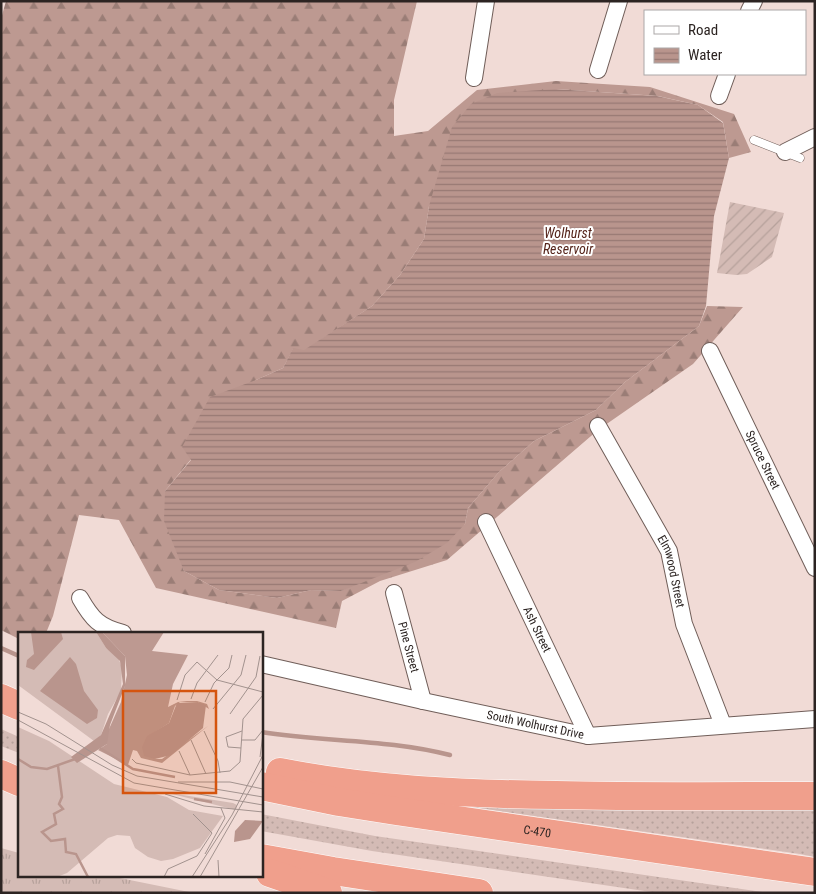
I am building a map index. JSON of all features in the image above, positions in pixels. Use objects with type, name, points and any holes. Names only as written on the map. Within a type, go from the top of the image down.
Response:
[{"type":"highway","points":[[1,683],[18,691]]},
{"type":"highway","points":[[1,698],[18,706]]},
{"type":"highway","points":[[262,768],[369,786],[472,794],[815,796]]},
{"type":"highway","points":[[1,774],[18,782]]},
{"type":"highway","name":"C-470","points":[[262,786],[358,805],[815,872]]},
{"type":"highway","points":[[262,858],[479,893]]},
{"type":"highway","points":[[262,870],[328,893]]},
{"type":"street","points":[[474,78],[486,1]]},
{"type":"street","points":[[598,70],[619,1]]},
{"type":"street","points":[[720,96],[727,75]]},
{"type":"street","points":[[793,155],[815,137]]},
{"type":"street","name":"Spruce Street","points":[[710,352],[815,568]]},
{"type":"street","name":"Elmwood Street","points":[[598,426],[669,551],[684,624],[723,726]]},
{"type":"street","name":"Ash Street","points":[[486,522],[588,736]]},
{"type":"street","name":"Pine Street","points":[[394,593],[424,701]]},
{"type":"street","points":[[80,598],[90,616],[109,629],[120,632]]},
{"type":"street","name":"South Wolhurst Drive","points":[[262,664],[588,736],[815,719]]},
{"type":"lane","points":[[754,140],[793,155]]},
{"type":"green space","points":[[6,1],[417,1],[394,100],[394,136],[428,131],[477,90],[556,81],[650,87],[734,114],[751,152],[729,158],[723,122],[698,105],[658,96],[556,89],[429,206],[424,239],[400,275],[372,306],[304,351],[293,349],[283,368],[256,380],[165,491],[184,571],[219,590],[277,598],[311,590],[341,591],[465,524],[468,508],[499,472],[534,441],[596,410],[625,382],[699,326],[707,306],[743,307],[693,364],[598,430],[447,560],[380,581],[342,601],[336,628],[156,588],[119,520],[79,515],[53,616],[46,632],[18,632],[18,638],[1,630],[1,19]]},
{"type":"green space","points":[[730,202],[784,213],[772,257],[747,274],[717,273]]},
{"type":"green space","points":[[1,729],[18,737],[18,753],[1,746]]},
{"type":"green space","points":[[458,805],[815,806],[815,857],[800,854]]},
{"type":"green space","points":[[262,814],[375,836],[769,893],[658,893],[372,851],[262,831]]},
{"type":"green space","points":[[1,848],[18,853],[18,876],[110,876],[194,893],[1,893]]},
{"type":"water","name":"Wolhurst Reservoir","points":[[556,89],[657,96],[698,105],[723,123],[729,158],[714,216],[706,306],[699,326],[625,382],[596,410],[534,441],[499,472],[468,508],[465,524],[447,543],[415,562],[341,591],[311,590],[277,598],[219,590],[184,571],[164,521],[165,491],[191,460],[182,447],[210,397],[283,368],[293,348],[304,350],[372,306],[400,275],[424,239],[429,206],[452,127],[471,104],[497,93]]},
{"type":"waterway","points":[[1,648],[18,656]]},
{"type":"waterway","points":[[262,732],[308,738],[380,743],[450,755]]}]
